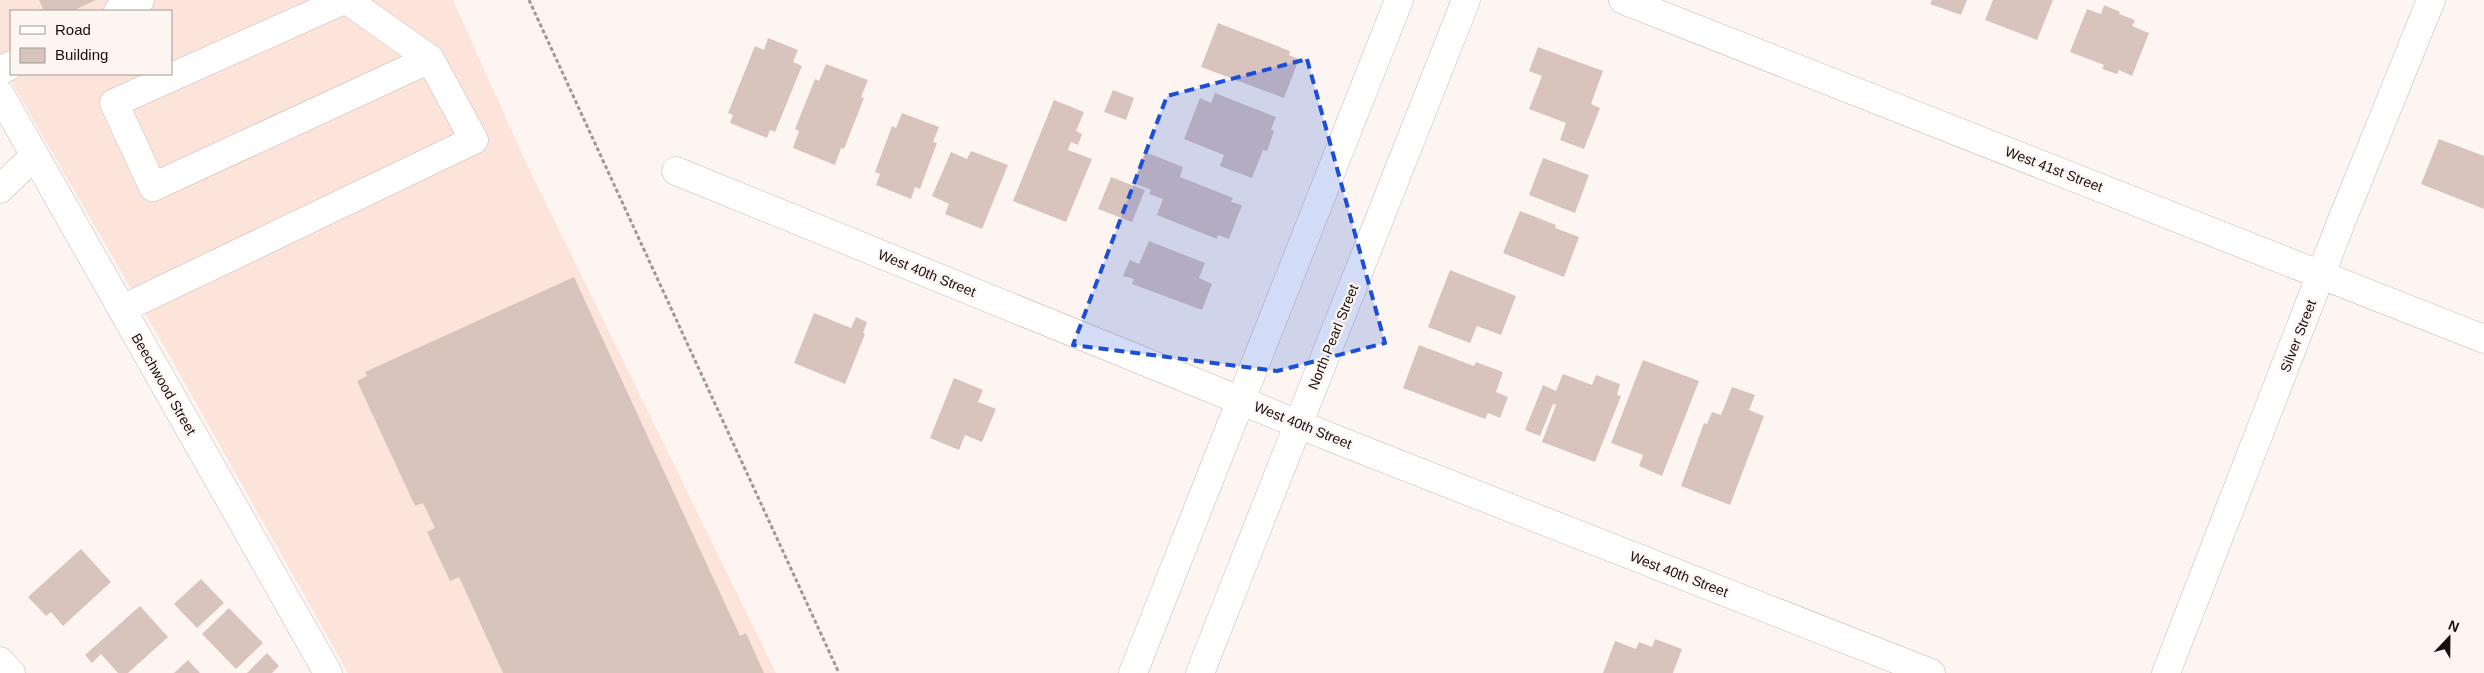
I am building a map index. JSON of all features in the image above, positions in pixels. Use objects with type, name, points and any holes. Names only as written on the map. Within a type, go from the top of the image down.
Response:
[{"type":"street","points":[[120,10],[140,0]]},
{"type":"street","points":[[122,309],[474,140],[430,59],[346,0],[114,103],[154,187],[430,59]]},
{"type":"street","points":[[1134,673],[1399,0]]},
{"type":"street","name":"North Pearl Street","points":[[1200,673],[1466,0]]},
{"type":"street","name":"West 41st Street","points":[[1623,0],[2484,339]]},
{"type":"street","name":"Silver Street","points":[[2166,673],[2321,275],[2431,0]]},
{"type":"street","name":"Beechwood Street","points":[[0,94],[328,673]]},
{"type":"street","points":[[0,188],[34,156]]},
{"type":"street","name":"West 40th Street","points":[[676,171],[1299,424],[1931,673]]},
{"type":"street","points":[[0,661],[11,673]]},
{"type":"path","points":[[529,0],[839,673]]},
{"type":"highlighted area","points":[[1307,59],[1385,343],[1277,371],[1073,345],[1167,96]]},
{"type":"shaded area","points":[[0,0],[453,0],[522,154],[776,673],[348,673],[156,332],[0,62]]},
{"type":"building","points":[[39,0],[96,0],[74,10],[44,10]]},
{"type":"building","points":[[1932,0],[1967,0],[1961,15],[1930,4]]},
{"type":"building","points":[[1993,0],[2053,0],[2037,40],[1985,20]]},
{"type":"building","points":[[2104,5],[2120,12],[2119,14],[2135,20],[2132,26],[2149,33],[2132,76],[2119,70],[2117,74],[2102,69],[2104,65],[2070,52],[2087,9],[2101,14]]},
{"type":"building","points":[[1218,23],[1290,51],[1289,55],[1299,59],[1284,98],[1201,67]]},
{"type":"building","points":[[768,38],[798,50],[793,62],[802,66],[775,132],[770,130],[767,138],[730,123],[733,115],[728,113],[755,46],[764,50]]},
{"type":"building","points":[[1538,47],[1603,71],[1591,104],[1600,108],[1584,149],[1560,140],[1566,123],[1529,109],[1542,76],[1529,71]]},
{"type":"building","points":[[826,64],[868,80],[861,97],[864,98],[844,149],[841,148],[835,165],[793,148],[799,131],[795,129],[815,79],[819,81]]},
{"type":"building","points":[[1113,90],[1134,98],[1126,120],[1104,112]]},
{"type":"building","points":[[1215,93],[1276,117],[1271,129],[1274,131],[1267,151],[1263,150],[1252,178],[1220,166],[1224,155],[1184,139],[1200,98],[1211,103]]},
{"type":"building","points":[[1054,100],[1084,112],[1076,131],[1082,134],[1078,145],[1071,142],[1068,150],[1092,159],[1066,222],[1013,201]]},
{"type":"building","points":[[902,113],[939,127],[933,142],[937,143],[920,189],[915,187],[911,199],[876,185],[880,174],[875,172],[892,126],[896,128]]},
{"type":"building","points":[[2439,139],[2484,156],[2484,209],[2421,184]]},
{"type":"building","points":[[971,151],[1008,165],[982,229],[945,214],[949,204],[932,196],[951,152],[967,159]]},
{"type":"building","points":[[1145,152],[1183,167],[1180,177],[1233,198],[1231,202],[1242,205],[1229,239],[1218,235],[1217,239],[1157,215],[1163,199],[1149,194],[1151,190],[1133,183]]},
{"type":"building","points":[[1543,158],[1589,175],[1575,213],[1529,195]]},
{"type":"building","points":[[1111,177],[1145,190],[1132,222],[1098,209]]},
{"type":"building","points":[[1520,211],[1556,225],[1555,228],[1579,237],[1564,277],[1503,253]]},
{"type":"building","points":[[1149,241],[1205,263],[1199,278],[1212,284],[1202,310],[1132,284],[1134,279],[1123,276],[1130,260],[1139,264]]},
{"type":"building","points":[[1450,270],[1516,296],[1501,335],[1477,326],[1470,343],[1428,327]]},
{"type":"building","points":[[574,277],[740,636],[746,633],[764,673],[503,673],[459,577],[450,581],[427,532],[435,528],[423,503],[415,506],[357,381],[367,376],[365,372]]},
{"type":"building","points":[[814,313],[851,328],[856,317],[867,322],[863,333],[865,334],[845,384],[794,363]]},
{"type":"building","points":[[1419,345],[1474,366],[1476,362],[1503,372],[1496,392],[1508,397],[1500,418],[1488,413],[1485,419],[1403,388]]},
{"type":"building","points":[[1643,360],[1699,381],[1662,476],[1639,466],[1643,455],[1611,443]]},
{"type":"building","points":[[1563,374],[1592,385],[1596,375],[1620,384],[1617,395],[1621,396],[1595,462],[1542,442],[1556,405],[1553,404],[1540,436],[1525,430],[1543,385],[1556,391]]},
{"type":"building","points":[[954,378],[983,390],[978,402],[996,409],[982,442],[965,435],[959,450],[930,438]]},
{"type":"building","points":[[1732,387],[1755,395],[1749,410],[1764,416],[1730,505],[1681,486],[1704,423],[1707,424],[1712,412],[1721,415]]},
{"type":"building","points":[[81,549],[111,582],[63,626],[51,612],[46,616],[28,597]]},
{"type":"building","points":[[201,579],[224,603],[197,628],[174,604]]},
{"type":"building","points":[[140,606],[168,637],[128,673],[118,673],[101,654],[92,663],[85,655]]},
{"type":"building","points":[[229,608],[263,643],[236,669],[202,634]]},
{"type":"building","points":[[1655,639],[1682,649],[1673,673],[1603,673],[1615,641],[1636,649],[1639,642],[1652,647]]},
{"type":"building","points":[[267,653],[279,666],[272,673],[247,673]]},
{"type":"building","points":[[188,660],[200,673],[174,673]]}]
